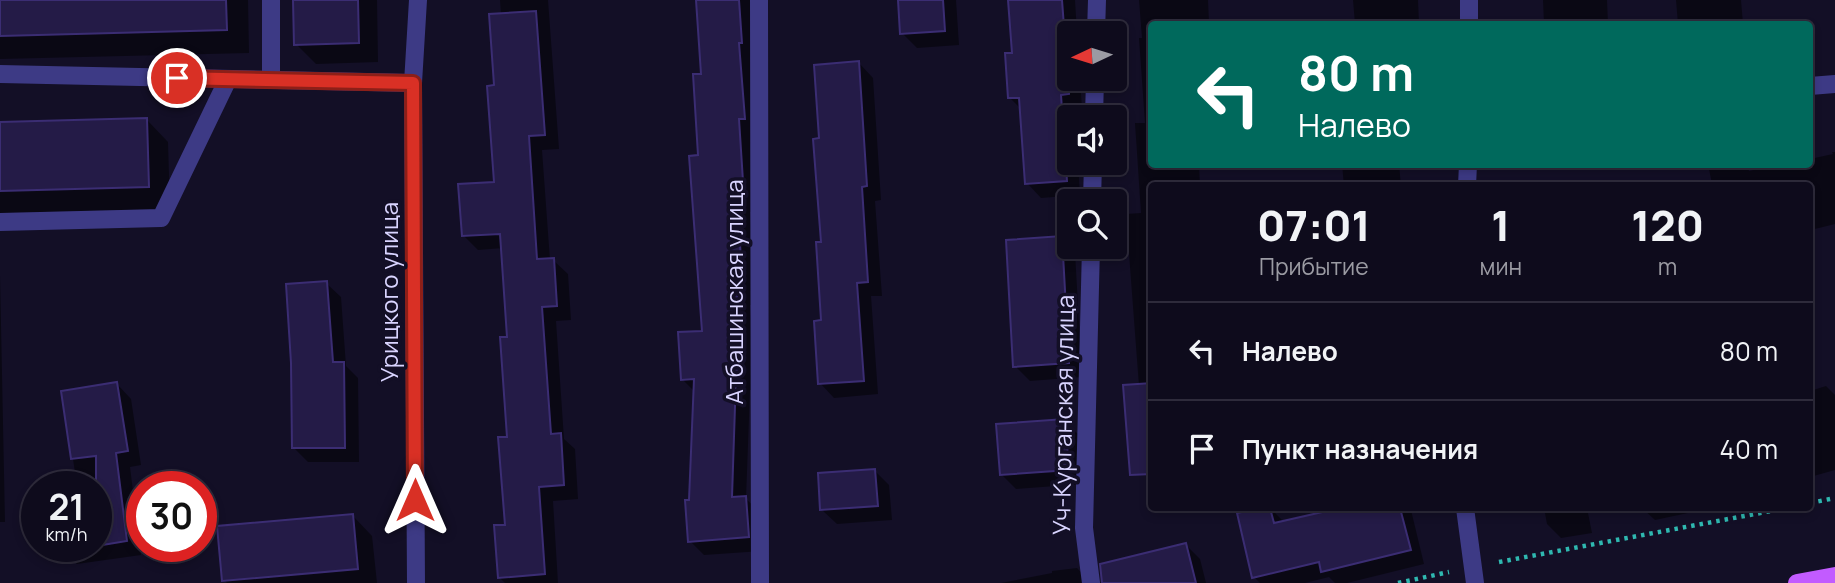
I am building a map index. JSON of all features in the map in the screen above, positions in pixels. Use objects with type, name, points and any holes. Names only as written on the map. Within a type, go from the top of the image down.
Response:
[{"type":"main road","points":[[1797,583],[1835,576]]},
{"type":"street","points":[[271,0],[271,79]]},
{"type":"street","name":"Урицкого улица","points":[[416,583],[413,83],[418,0]]},
{"type":"street","name":"Атбашинская улица","points":[[759,0],[760,583]]},
{"type":"street","points":[[1096,21],[1097,0]]},
{"type":"street","points":[[1469,0],[1469,21]]},
{"type":"street","points":[[0,74],[413,83]]},
{"type":"street","points":[[0,222],[161,218],[228,79]]},
{"type":"street","points":[[1813,86],[1835,84]]},
{"type":"street","name":"Уч-Курганская улица","points":[[1091,259],[1084,528],[1091,583]]},
{"type":"street","points":[[1465,511],[1474,575]]},
{"type":"path","points":[[1813,502],[1835,498]]},
{"type":"path","points":[[1398,583],[1474,575],[1773,511]]},
{"type":"building","points":[[0,0],[226,0],[227,30],[0,36]]},
{"type":"building","points":[[293,0],[358,0],[359,43],[294,45]]},
{"type":"building","points":[[696,0],[739,0],[742,43],[739,43],[745,119],[739,119],[744,197],[737,198],[743,290],[737,291],[743,376],[736,376],[732,497],[746,496],[749,537],[688,542],[685,500],[689,500],[694,379],[681,380],[678,332],[702,331],[689,156],[698,155],[693,74],[701,74]]},
{"type":"building","points":[[898,0],[943,0],[945,31],[900,34]]},
{"type":"building","points":[[1008,0],[1062,0],[1064,21],[1057,21],[1057,91],[1069,91],[1069,94],[1061,95],[1062,105],[1057,105],[1057,175],[1067,175],[1067,181],[1025,184],[1019,98],[1008,98],[1005,53],[1012,53]]},
{"type":"building","points":[[536,11],[545,135],[529,136],[537,259],[554,258],[557,306],[542,307],[551,434],[561,433],[564,485],[539,487],[545,574],[498,578],[494,525],[505,525],[498,437],[507,437],[500,337],[507,337],[500,234],[462,236],[458,184],[494,182],[487,86],[494,85],[489,14]]},
{"type":"building","points":[[859,61],[867,186],[862,187],[868,282],[857,283],[864,381],[818,384],[814,321],[821,320],[816,242],[821,242],[813,139],[819,138],[814,65]]},
{"type":"building","points":[[147,118],[149,187],[0,191],[0,122]]},
{"type":"building","points":[[1057,236],[1057,259],[1063,259],[1069,363],[1013,367],[1006,240]]},
{"type":"building","points":[[327,281],[333,362],[344,362],[345,448],[292,448],[291,363],[286,284]]},
{"type":"building","points":[[117,382],[128,451],[116,453],[126,541],[112,543],[112,471],[96,471],[96,456],[71,459],[61,391]]},
{"type":"building","points":[[1148,383],[1148,474],[1130,475],[1123,385]]},
{"type":"building","points":[[1065,419],[1069,470],[1000,475],[996,424]]},
{"type":"building","points":[[875,469],[878,506],[820,510],[818,473]]},
{"type":"building","points":[[1271,511],[1274,523],[1327,511],[1401,511],[1411,550],[1321,572],[1319,562],[1252,578],[1237,513]]},
{"type":"building","points":[[353,514],[358,569],[222,581],[217,526]]},
{"type":"building","points":[[1186,543],[1196,583],[1102,583],[1100,564]]},
{"type":"route","points":[[177,78],[413,83],[415,500]]}]
